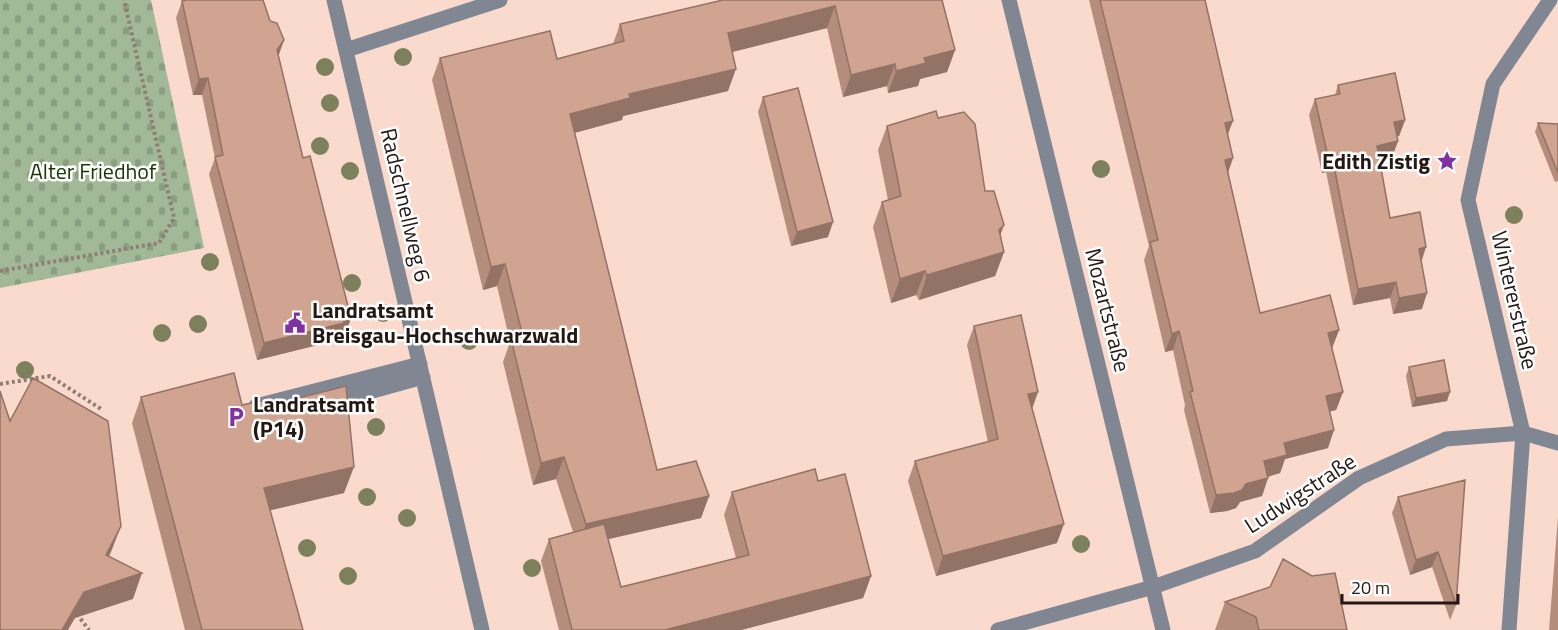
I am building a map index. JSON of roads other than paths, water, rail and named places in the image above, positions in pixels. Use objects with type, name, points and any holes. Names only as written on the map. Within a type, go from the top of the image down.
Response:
[{"type":"street","name":"Radschnellweg 6","points":[[334,0],[482,630]]},
{"type":"street","points":[[412,336],[346,50],[500,0]]},
{"type":"street","name":"Mozartstraße","points":[[1009,0],[1163,630]]},
{"type":"street","name":"Wintererstraße","points":[[1509,630],[1523,433],[1468,200],[1493,84],[1550,0]]},
{"type":"street","points":[[256,406],[421,370]]},
{"type":"street","points":[[270,418],[421,370]]},
{"type":"street","name":"Ludwigstraße","points":[[998,630],[1153,587],[1255,551],[1359,478],[1446,439],[1523,433],[1558,443]]},
{"type":"place","name":"Edith Zistig","points":[[1447,161]]},
{"type":"place","name":"Landratsamt Breisgau-Hochschwarzwald","points":[[295,323]]},
{"type":"place","name":"Landratsamt (P14)","points":[[236,417]]},
{"type":"park label","name":"Alter Friedhof","points":[[93,171]]}]
